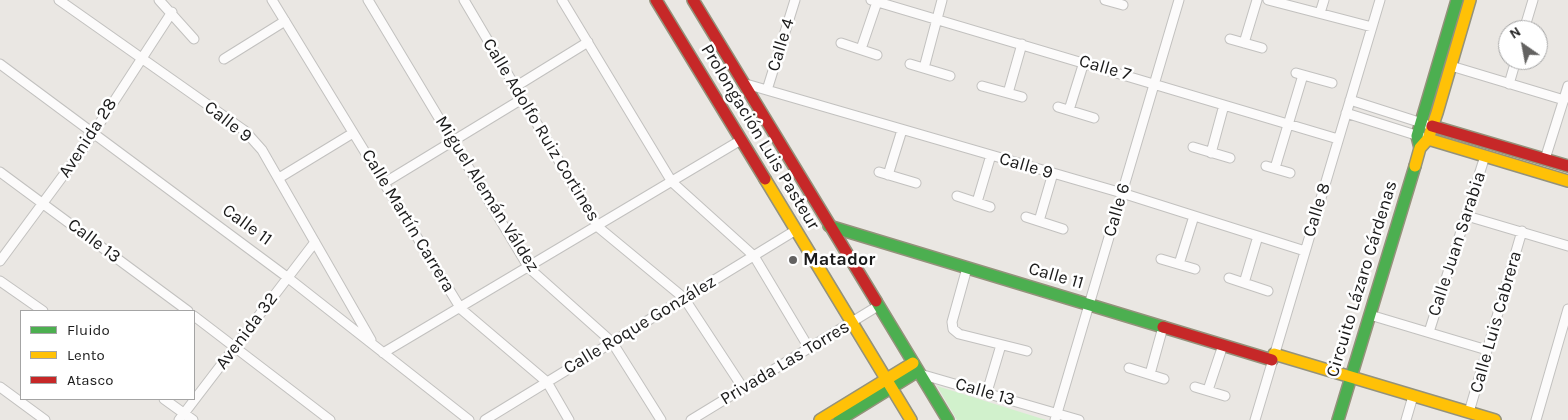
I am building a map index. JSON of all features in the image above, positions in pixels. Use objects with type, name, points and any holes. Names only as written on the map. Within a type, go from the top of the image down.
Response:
[{"type":"street","name":"Calle 9","points":[[59,0],[244,131],[262,150],[374,344]]},
{"type":"street","points":[[159,0],[194,38]]},
{"type":"street","points":[[165,0],[172,12]]},
{"type":"street","name":"Calle Martín Carrera","points":[[272,0],[461,309],[547,382],[569,420]]},
{"type":"street","name":"Miguel Alemán Váldez","points":[[368,0],[529,268],[612,342],[660,420]]},
{"type":"street","name":"Calle Adolfo Ruiz Cortines","points":[[464,0],[598,227],[684,298],[743,388]]},
{"type":"street","points":[[562,0],[672,182],[754,256],[809,348]]},
{"type":"street","name":"Prolongación Luis Pasteur","points":[[656,0],[911,420]]},
{"type":"street","name":"Prolongación Luis Pasteur","points":[[693,0],[746,84],[829,226],[948,420]]},
{"type":"street","name":"Calle 4","points":[[767,90],[795,0]]},
{"type":"street","points":[[924,68],[942,0]]},
{"type":"street","points":[[1105,0],[1123,5]]},
{"type":"street","name":"Calle 6","points":[[1056,417],[1179,0]]},
{"type":"street","points":[[1244,43],[1257,0]]},
{"type":"street","points":[[1268,0],[1372,27]]},
{"type":"street","points":[[1320,14],[1324,0]]},
{"type":"street","name":"Calle 8","points":[[1255,420],[1380,0]]},
{"type":"street","name":"Circuito Lázaro Cárdenas","points":[[1338,420],[1420,148],[1457,0]]},
{"type":"street","name":"Circuito Lázaro Cárdenas","points":[[1426,124],[1451,66],[1470,0]]},
{"type":"street","points":[[1527,20],[1533,0]]},
{"type":"street","points":[[861,49],[874,1]]},
{"type":"street","name":"Calle 7","points":[[874,1],[1338,139]]},
{"type":"street","name":"Avenida 28","points":[[0,261],[85,146],[172,12]]},
{"type":"street","points":[[224,59],[285,21]]},
{"type":"street","points":[[1230,40],[1262,48]]},
{"type":"street","points":[[515,87],[588,42]]},
{"type":"street","points":[[841,44],[877,54]]},
{"type":"street","points":[[1008,93],[1022,44]]},
{"type":"street","points":[[1069,110],[1084,62]]},
{"type":"street","name":"Calle 11","points":[[0,64],[287,277],[469,420]]},
{"type":"street","points":[[910,64],[950,76]]},
{"type":"street","points":[[1451,66],[1564,100]]},
{"type":"street","points":[[1509,84],[1513,70]]},
{"type":"street","points":[[1290,174],[1270,167],[1288,123],[1299,74],[1332,82]]},
{"type":"street","name":"Calle 9","points":[[746,84],[1122,194],[1305,251]]},
{"type":"street","points":[[982,86],[1022,97]]},
{"type":"street","points":[[1545,159],[1568,86]]},
{"type":"street","points":[[384,184],[522,99]]},
{"type":"street","points":[[1350,100],[1568,166]]},
{"type":"street","points":[[1211,152],[1224,104]]},
{"type":"street","points":[[1058,107],[1094,118]]},
{"type":"street","points":[[1346,113],[1568,181]]},
{"type":"street","points":[[888,175],[902,130]]},
{"type":"street","points":[[279,178],[353,132]]},
{"type":"street","points":[[383,353],[461,309],[741,140]]},
{"type":"street","points":[[1194,148],[1230,158]]},
{"type":"street","points":[[977,202],[991,156]]},
{"type":"street","name":"Calle Juan Sarabia","points":[[1429,332],[1485,156]]},
{"type":"street","name":"Calle 13","points":[[0,172],[187,310]]},
{"type":"street","points":[[879,172],[916,183]]},
{"type":"street","points":[[1039,221],[1053,174]]},
{"type":"street","points":[[957,196],[990,207]]},
{"type":"street","points":[[1179,264],[1194,216]]},
{"type":"street","points":[[1467,216],[1568,246]]},
{"type":"street","points":[[1026,217],[1063,229]]},
{"type":"street","name":"Calle 11","points":[[829,226],[1223,345],[1351,378],[1495,420]]},
{"type":"street","name":"Calle Roque González","points":[[485,420],[796,230]]},
{"type":"street","name":"Calle Luis Cabrera","points":[[1469,412],[1522,231]]},
{"type":"street","points":[[1244,283],[1258,236]]},
{"type":"street","name":"Avenida 32","points":[[195,398],[315,242]]},
{"type":"street","points":[[1160,259],[1195,269]]},
{"type":"street","points":[[967,268],[952,322],[953,329],[959,334],[1027,351]]},
{"type":"street","points":[[1229,278],[1268,291]]},
{"type":"street","points":[[0,281],[42,310]]},
{"type":"street","name":"Privada Las Torres","points":[[691,420],[878,306]]},
{"type":"street","points":[[1536,420],[1568,309]]},
{"type":"street","points":[[1370,315],[1487,350]]},
{"type":"street","points":[[195,317],[330,420]]},
{"type":"street","points":[[1150,374],[1163,327]]},
{"type":"street","points":[[987,392],[1001,344]]},
{"type":"street","points":[[1208,390],[1223,345]]},
{"type":"street","points":[[1129,368],[1164,379]]},
{"type":"street","points":[[820,420],[917,369]]},
{"type":"street","name":"Calle 13","points":[[917,369],[1056,417],[1079,420]]},
{"type":"street","points":[[839,420],[889,383]]},
{"type":"street","points":[[0,387],[45,420]]},
{"type":"street","points":[[1195,387],[1224,396]]},
{"type":"street","points":[[1406,420],[1413,396]]},
{"type":"street","points":[[165,400],[181,416],[193,420]]},
{"type":"street","name":"Avenida 32","points":[[181,416],[193,400]]},
{"type":"street","points":[[29,420],[34,412]]},
{"type":"green space","points":[[937,386],[1046,420],[957,420]]},
{"type":"traffic: fast","points":[[1420,148],[1417,136],[1457,0]]},
{"type":"traffic: fast","points":[[1338,420],[1415,166]]},
{"type":"traffic: fast","points":[[829,226],[1163,327]]},
{"type":"traffic: fast","points":[[876,301],[948,420]]},
{"type":"traffic: fast","points":[[839,420],[918,371]]},
{"type":"traffic: slow","points":[[1415,166],[1420,148],[1428,139],[1437,113],[1470,0]]},
{"type":"traffic: slow","points":[[1428,139],[1568,181]]},
{"type":"traffic: slow","points":[[765,179],[911,420]]},
{"type":"traffic: slow","points":[[1274,354],[1495,420]]},
{"type":"traffic: slow","points":[[820,420],[913,363]]},
{"type":"traffic: jam","points":[[656,0],[765,179]]},
{"type":"traffic: jam","points":[[693,0],[876,301]]},
{"type":"traffic: jam","points":[[1432,126],[1568,166]]},
{"type":"traffic: jam","points":[[1163,327],[1272,360]]},
{"type":"place","name":"Matador","points":[[793,260]]}]
